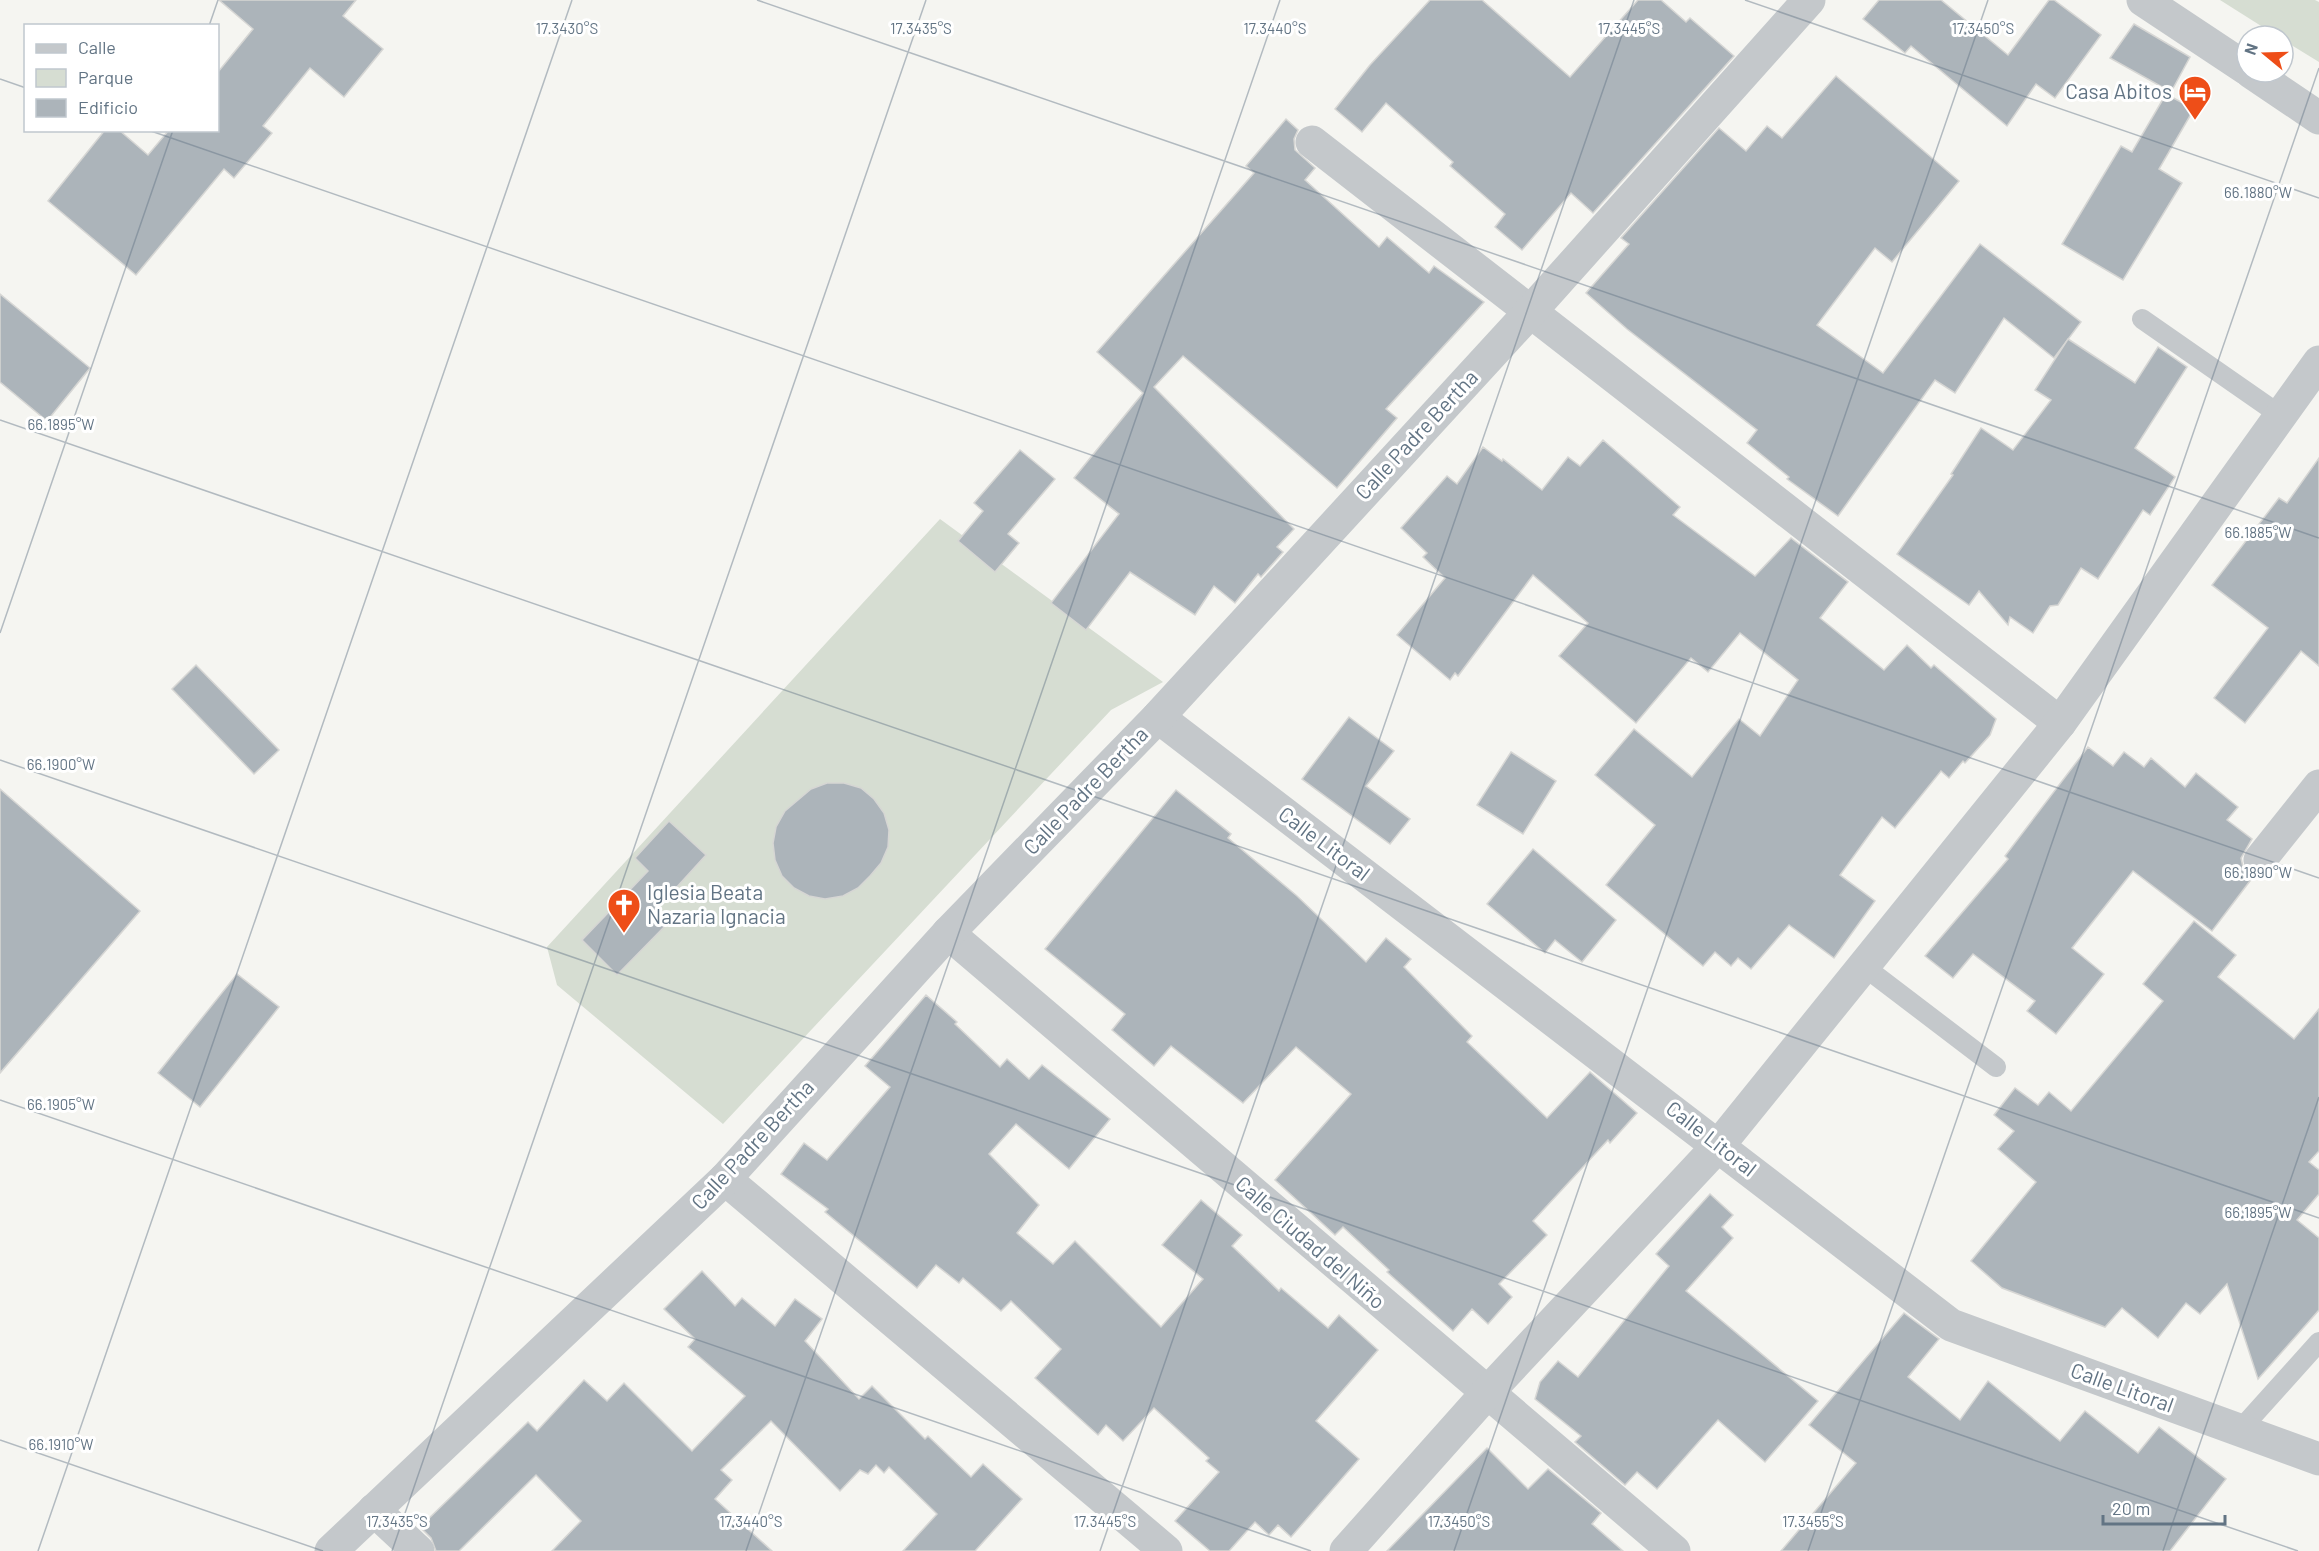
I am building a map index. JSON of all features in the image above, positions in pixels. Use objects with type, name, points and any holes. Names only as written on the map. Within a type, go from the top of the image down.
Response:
[{"type":"street","name":"Calle Padre Bertha","points":[[331,1551],[725,1179],[948,933],[1158,717],[1532,311],[1809,0]]},
{"type":"street","points":[[2143,0],[2235,61]]},
{"type":"street","points":[[2269,84],[2319,118]]},
{"type":"street","points":[[1312,142],[2060,723]]},
{"type":"street","points":[[1346,1551],[1486,1394],[1719,1145],[1862,965],[2060,723],[2319,362]]},
{"type":"street","name":"Calle Litoral","points":[[1158,717],[1951,1325],[2319,1459]]},
{"type":"street","points":[[2260,860],[2319,786]]},
{"type":"street","name":"Calle Ciudad del Niño","points":[[948,933],[1486,1394],[1674,1551]]},
{"type":"street","points":[[725,1179],[1166,1551]]},
{"type":"street","points":[[374,1510],[418,1551]]},
{"type":"lane","points":[[2142,319],[2280,415]]},
{"type":"lane","points":[[1862,965],[1996,1067]]},
{"type":"lane","points":[[2239,1431],[2319,1342]]},
{"type":"green space","points":[[2220,0],[2315,0],[2319,2],[2319,62],[2295,47],[2295,24],[2258,24]]},
{"type":"green space","points":[[940,519],[1163,682],[1111,710],[723,1124],[557,985],[547,947]]},
{"type":"building","points":[[219,0],[356,0],[343,16],[383,49],[344,97],[310,68],[263,126],[272,133],[234,178],[224,169],[136,275],[48,201],[103,132],[121,132],[148,155],[167,132],[219,132],[219,71],[253,29]]},
{"type":"building","points":[[1430,0],[1482,0],[1570,77],[1638,0],[1661,0],[1686,22],[1690,18],[1734,56],[1593,213],[1571,193],[1522,250],[1495,227],[1505,214],[1450,166],[1453,162],[1386,103],[1362,132],[1335,109],[1370,65]]},
{"type":"building","points":[[1879,0],[1941,0],[2008,55],[2049,0],[2054,0],[2101,35],[2055,98],[2036,84],[2007,126],[1911,46],[1905,53],[1863,19]]},
{"type":"building","points":[[2134,24],[2190,57],[2171,92],[2110,58]]},
{"type":"building","points":[[1836,76],[1959,181],[1892,262],[1875,248],[1817,325],[1883,373],[1980,244],[2081,322],[2054,358],[2004,318],[1955,393],[1935,380],[1838,516],[1787,479],[1789,477],[1747,443],[1757,430],[1627,329],[1586,293],[1629,244],[1621,238],[1719,128],[1746,151],[1767,126],[1782,138]]},
{"type":"building","points":[[2166,94],[2194,109],[2159,169],[2182,183],[2123,280],[2062,244],[2121,146],[2132,152]]},
{"type":"building","points":[[1286,119],[1298,130],[1294,139],[1295,150],[1315,168],[1305,180],[1379,247],[1387,237],[1429,273],[1434,266],[1484,302],[1386,409],[1397,418],[1337,488],[1183,356],[1154,387],[1294,529],[1277,547],[1283,552],[1261,577],[1258,574],[1235,603],[1214,586],[1195,615],[1130,572],[1086,630],[1051,603],[1119,514],[1074,478],[1143,393],[1097,352],[1254,173],[1246,166]]},
{"type":"building","points":[[0,294],[90,368],[47,421],[0,382]]},
{"type":"building","points":[[2068,339],[2135,383],[2158,347],[2187,367],[2135,448],[2175,477],[2150,515],[2143,510],[2098,579],[2081,568],[2058,605],[2050,606],[2033,633],[2010,617],[2008,625],[1979,591],[1969,605],[1897,554],[1953,475],[1951,474],[1981,428],[2013,450],[2051,400],[2035,390]]},
{"type":"building","points":[[1603,440],[1680,507],[1673,515],[1755,576],[1791,538],[1848,582],[1820,618],[1884,670],[1907,645],[1931,668],[1934,665],[1996,719],[1990,735],[1965,763],[1963,761],[1949,778],[1941,771],[1895,828],[1882,817],[1840,875],[1875,901],[1834,958],[1789,925],[1751,969],[1738,958],[1731,966],[1715,952],[1703,966],[1606,885],[1655,825],[1595,775],[1634,729],[1692,777],[1739,719],[1760,736],[1798,680],[1740,633],[1708,672],[1691,658],[1636,723],[1559,656],[1588,623],[1533,575],[1458,676],[1455,673],[1450,680],[1397,635],[1445,578],[1423,557],[1427,553],[1401,528],[1447,476],[1457,484],[1483,447],[1502,461],[1503,459],[1542,490],[1568,457],[1580,466]]},
{"type":"building","points":[[1020,450],[1055,479],[1008,534],[1019,543],[995,572],[958,541],[983,511],[974,503]]},
{"type":"building","points":[[2319,458],[2319,666],[2301,651],[2245,723],[2214,698],[2268,628],[2212,585],[2279,498],[2287,503]]},
{"type":"building","points":[[196,665],[279,750],[254,774],[172,689]]},
{"type":"building","points":[[1349,717],[1394,751],[1366,786],[1410,819],[1390,844],[1302,779]]},
{"type":"building","points":[[2088,747],[2113,766],[2124,752],[2144,767],[2151,758],[2185,787],[2196,773],[2238,807],[2227,820],[2252,839],[2241,858],[2243,867],[2253,877],[2212,931],[2133,871],[2072,948],[2104,974],[2056,1034],[2027,1011],[2035,1001],[1973,954],[1953,978],[1925,956],[2008,859],[2005,856]]},
{"type":"building","points":[[1511,752],[1556,781],[1523,834],[1477,805]]},
{"type":"building","points":[[827,783],[844,783],[861,788],[874,799],[884,813],[889,830],[888,847],[881,863],[870,876],[858,888],[843,896],[825,899],[809,896],[794,888],[782,876],[775,860],[773,843],[776,827],[785,811],[811,789]]},
{"type":"building","points":[[0,789],[140,911],[0,1073]]},
{"type":"building","points":[[1176,790],[1231,834],[1228,838],[1297,896],[1366,962],[1386,938],[1411,959],[1404,967],[1472,1036],[1467,1042],[1547,1118],[1590,1072],[1637,1113],[1610,1143],[1608,1140],[1533,1221],[1547,1235],[1499,1284],[1512,1297],[1488,1324],[1472,1309],[1453,1331],[1387,1272],[1389,1270],[1343,1227],[1335,1235],[1275,1180],[1351,1094],[1296,1047],[1243,1103],[1171,1046],[1154,1066],[1112,1030],[1125,1014],[1045,949]]},
{"type":"building","points":[[669,821],[706,855],[655,911],[668,923],[617,975],[582,940],[648,871],[635,858]]},
{"type":"building","points":[[1533,849],[1616,920],[1582,962],[1555,940],[1545,953],[1487,904]]},
{"type":"building","points":[[2194,921],[2236,955],[2218,977],[2294,1039],[2319,1009],[2319,1151],[2309,1162],[2319,1170],[2319,1194],[2297,1220],[2319,1238],[2319,1310],[2258,1379],[2227,1284],[2200,1314],[2186,1303],[2158,1338],[2122,1308],[2105,1327],[2002,1288],[1971,1261],[2036,1182],[1998,1149],[2014,1131],[1994,1115],[2015,1088],[2038,1105],[2049,1092],[2071,1111],[2163,1001],[2143,984]]},
{"type":"building","points":[[237,974],[279,1007],[200,1107],[158,1073]]},
{"type":"building","points":[[926,995],[957,1022],[955,1024],[1000,1067],[1007,1059],[1029,1079],[1042,1065],[1110,1119],[1069,1169],[1016,1124],[989,1154],[1039,1205],[1017,1233],[1053,1264],[1075,1241],[1161,1327],[1203,1279],[1162,1245],[1201,1200],[1242,1235],[1232,1246],[1279,1291],[1281,1288],[1328,1328],[1339,1315],[1378,1350],[1316,1421],[1359,1459],[1291,1537],[1278,1525],[1269,1535],[1255,1522],[1229,1551],[1210,1551],[1175,1521],[1219,1472],[1206,1461],[1209,1458],[1154,1408],[1123,1441],[1106,1425],[1098,1435],[1035,1378],[1061,1349],[1011,1301],[1001,1311],[963,1278],[959,1283],[936,1265],[917,1288],[825,1212],[828,1209],[781,1174],[804,1143],[827,1160],[890,1087],[865,1066]]},
{"type":"building","points":[[1710,1194],[1733,1215],[1722,1227],[1733,1238],[1686,1291],[1818,1401],[1765,1462],[1718,1420],[1657,1489],[1637,1472],[1625,1485],[1575,1442],[1581,1436],[1535,1399],[1540,1382],[1558,1361],[1578,1377],[1669,1266],[1656,1254]]},
{"type":"building","points":[[702,1271],[735,1306],[742,1298],[775,1326],[795,1299],[822,1319],[805,1341],[859,1399],[872,1386],[925,1439],[928,1436],[971,1477],[983,1464],[1022,1499],[975,1551],[903,1551],[937,1514],[889,1467],[884,1473],[876,1465],[868,1474],[860,1470],[840,1491],[771,1421],[721,1470],[732,1480],[715,1499],[772,1551],[552,1551],[581,1521],[536,1475],[459,1551],[436,1551],[431,1538],[420,1527],[528,1422],[537,1431],[584,1380],[607,1401],[624,1383],[692,1451],[745,1396],[688,1347],[695,1339],[664,1309]]},
{"type":"building","points":[[1904,1313],[1939,1339],[1908,1377],[1960,1420],[1988,1381],[2060,1441],[2085,1411],[2138,1453],[2159,1427],[2226,1479],[2170,1551],[1781,1551],[1856,1463],[1809,1425]]},
{"type":"building","points":[[1487,1448],[1528,1489],[1548,1469],[1601,1513],[1592,1524],[1623,1551],[1387,1551]]},
{"type":"place","name":"Casa Abitos","points":[[2195,121]]},
{"type":"place","name":"Iglesia Beata Nazaria Ignacia","points":[[624,934]]}]
